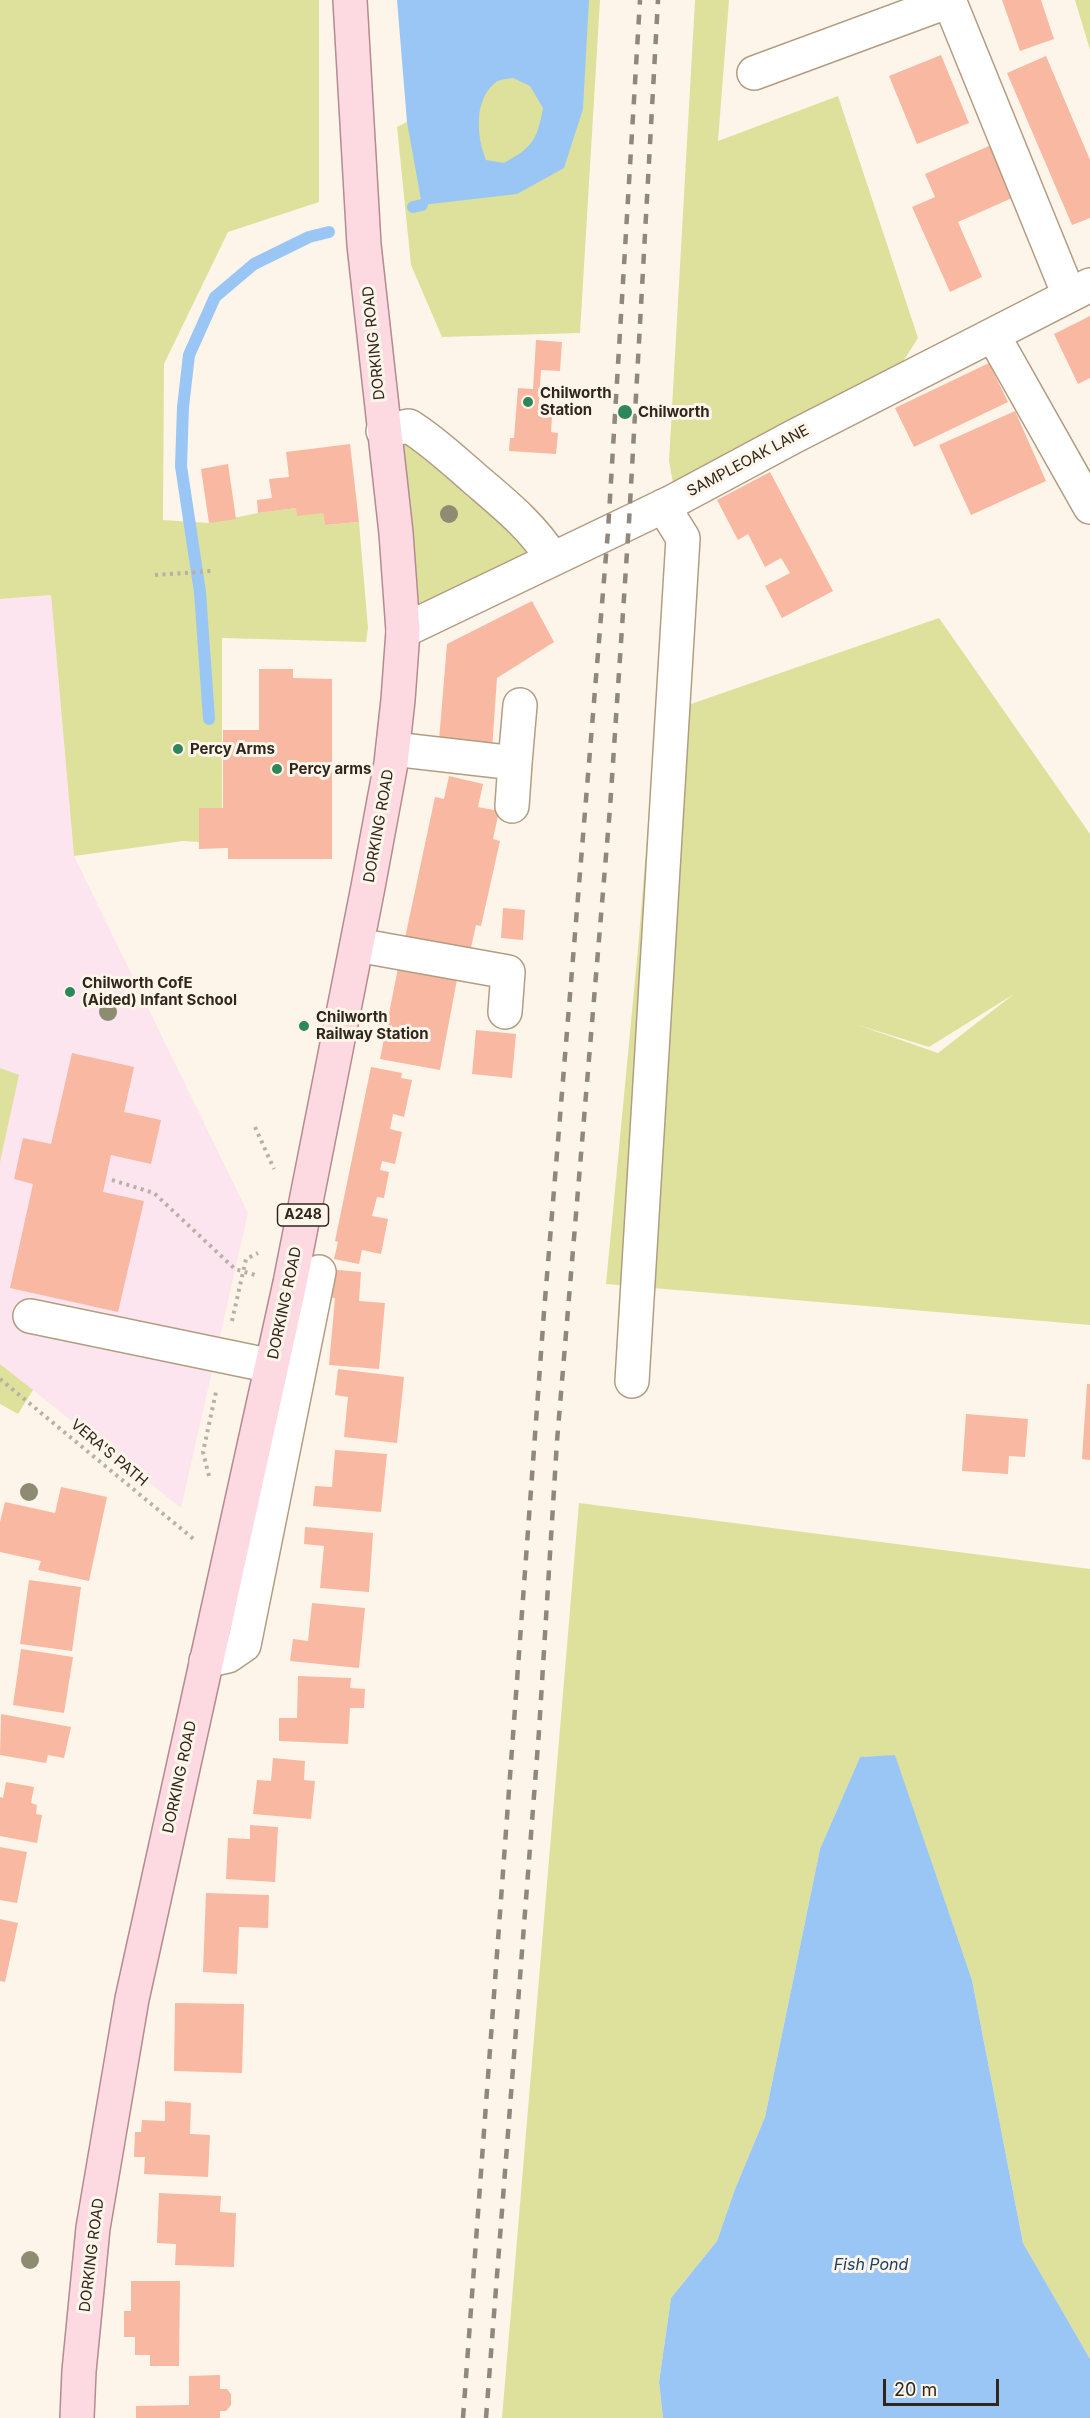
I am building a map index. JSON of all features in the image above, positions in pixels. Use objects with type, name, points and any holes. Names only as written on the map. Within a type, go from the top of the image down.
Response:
[{"type":"main road","name":"DORKING ROAD","points":[[77,2418],[79,2371],[93,2228],[132,1999],[206,1661],[271,1436],[272,1366],[305,1277],[357,945],[393,750],[403,632],[396,533],[364,246],[350,0]]},
{"type":"street","points":[[754,73],[883,12],[949,0],[1080,290]]},
{"type":"street","name":"SAMPLEOAK LANE","points":[[403,632],[663,506],[1080,290]]},
{"type":"street","points":[[993,335],[1090,507]]},
{"type":"street","points":[[383,431],[409,426],[427,437],[520,518],[552,558]]},
{"type":"street","points":[[632,1381],[682,538],[663,506]]},
{"type":"street","points":[[512,806],[520,705]]},
{"type":"street","points":[[393,750],[515,763]]},
{"type":"street","points":[[357,945],[509,961],[505,1012]]},
{"type":"street","points":[[271,1436],[305,1277]]},
{"type":"street","points":[[30,1316],[272,1366]]},
{"type":"path","points":[[155,575],[212,571]]},
{"type":"path","points":[[255,1127],[276,1174]]},
{"type":"path","points":[[111,1180],[154,1193],[235,1269],[243,1273],[305,1277]]},
{"type":"path","points":[[211,1486],[202,1452],[246,1259],[261,1252]]},
{"type":"path","name":"VERA'S PATH","points":[[0,1379],[202,1546]]},
{"type":"shaded area","name":"Chilworth CofE (Aided) Infant School","points":[[51,595],[74,856],[248,1213],[181,1508],[0,1364],[0,599]]},
{"type":"green space","points":[[0,0],[319,0],[319,202],[228,232],[164,364],[163,520],[209,523],[296,508],[323,513],[325,525],[359,522],[368,628],[366,642],[222,638],[222,808],[199,808],[199,842],[183,841],[74,856],[51,595],[0,599]]},
{"type":"green space","points":[[527,0],[600,0],[580,333],[442,337],[411,265],[397,127],[407,122]]},
{"type":"green space","points":[[695,0],[729,0],[718,141],[838,96],[918,338],[885,390],[676,500],[669,461]]},
{"type":"green space","points":[[1075,0],[1090,0],[1090,50]]},
{"type":"green space","points":[[409,426],[543,544],[403,631],[383,431]]},
{"type":"green space","points":[[689,509],[688,705],[939,618],[1090,834],[1090,1325],[606,1284],[638,949],[671,538]],"holes":[[[1014,994],[938,1053],[858,1025],[929,1047]]]},
{"type":"green space","points":[[0,1068],[19,1075],[0,1162]]},
{"type":"green space","points":[[0,1364],[33,1390],[18,1414],[0,1404]]},
{"type":"green space","points":[[579,1503],[1090,1569],[1090,2359],[1023,2243],[972,1980],[895,1756],[860,1757],[820,1849],[765,2117],[735,2189],[717,2241],[671,2298],[659,2382],[663,2418],[502,2418]]},
{"type":"water","points":[[397,0],[589,0],[583,109],[564,168],[517,194],[422,205],[407,122]],"holes":[[[513,78],[530,86],[543,108],[532,142],[504,163],[486,160],[479,130],[483,99],[499,81]]]},
{"type":"water","name":"Fish Pond","points":[[895,1755],[972,1980],[1023,2243],[1090,2359],[1090,2418],[663,2418],[659,2382],[671,2298],[717,2241],[735,2189],[765,2117],[820,1849],[860,1757]]},
{"type":"building","points":[[1002,0],[1041,0],[1054,39],[1020,51]]},
{"type":"building","points":[[941,55],[969,123],[917,144],[889,76]]},
{"type":"building","points":[[1046,56],[1090,160],[1090,218],[1072,225],[1007,73]]},
{"type":"building","points":[[998,142],[1021,194],[958,222],[982,277],[950,292],[912,207],[935,197],[925,174]]},
{"type":"building","points":[[1090,316],[1090,378],[1078,384],[1054,334]]},
{"type":"building","name":"Chilworth Station","points":[[536,340],[562,342],[560,371],[541,370],[538,416],[552,417],[551,432],[558,433],[556,454],[509,451],[510,438],[514,438],[518,388],[533,389]]},
{"type":"building","points":[[989,363],[1008,402],[914,447],[895,408]]},
{"type":"building","points":[[1015,411],[1046,481],[971,515],[939,445]]},
{"type":"building","points":[[350,444],[359,522],[325,525],[323,513],[297,516],[296,508],[258,513],[257,500],[272,498],[269,479],[289,477],[286,452]]},
{"type":"building","points":[[228,464],[236,519],[209,523],[201,469]]},
{"type":"building","points":[[770,472],[833,591],[782,618],[765,586],[790,573],[781,558],[765,567],[748,534],[738,540],[717,500]]},
{"type":"building","points":[[532,601],[554,642],[497,678],[492,750],[439,740],[447,644]]},
{"type":"building","name":"Percy arms","points":[[259,669],[293,669],[293,678],[332,679],[332,859],[228,859],[228,848],[199,849],[199,808],[223,808],[223,730],[259,730]]},
{"type":"building","points":[[449,776],[483,784],[478,807],[499,811],[493,839],[500,841],[481,926],[476,925],[470,952],[405,938],[435,797],[444,799]]},
{"type":"building","points":[[503,908],[525,910],[523,940],[501,938]]},
{"type":"building","points":[[399,963],[458,974],[440,1070],[380,1059]]},
{"type":"building","points":[[476,1030],[516,1034],[512,1078],[472,1074]]},
{"type":"building","points":[[72,1053],[134,1067],[124,1112],[161,1120],[151,1164],[111,1155],[103,1192],[144,1201],[118,1312],[10,1288],[33,1184],[14,1179],[23,1138],[51,1144]]},
{"type":"building","points":[[371,1067],[402,1073],[401,1078],[412,1080],[404,1117],[393,1114],[390,1129],[402,1132],[395,1164],[382,1161],[380,1170],[389,1172],[384,1198],[377,1197],[372,1216],[388,1219],[381,1254],[362,1250],[359,1264],[334,1259],[338,1242],[335,1241]]},
{"type":"building","points":[[327,1269],[361,1272],[359,1301],[385,1303],[379,1369],[329,1365],[335,1298],[324,1297]]},
{"type":"building","points":[[338,1369],[404,1377],[397,1443],[344,1437],[348,1397],[335,1395]]},
{"type":"building","points":[[1087,1384],[1090,1384],[1090,1460],[1082,1459]]},
{"type":"building","points":[[966,1414],[1028,1419],[1025,1457],[1009,1456],[1008,1474],[962,1471]]},
{"type":"building","points":[[335,1450],[387,1454],[381,1512],[313,1506],[315,1486],[332,1487]]},
{"type":"building","points":[[61,1487],[107,1497],[89,1581],[38,1570],[41,1561],[0,1552],[0,1522],[5,1502],[55,1513]]},
{"type":"building","points":[[305,1527],[373,1533],[369,1592],[320,1588],[324,1546],[304,1544]]},
{"type":"building","points":[[29,1580],[81,1587],[72,1651],[20,1644]]},
{"type":"building","points":[[312,1603],[365,1608],[359,1668],[290,1661],[293,1639],[308,1641]]},
{"type":"building","points":[[21,1649],[73,1657],[64,1713],[13,1705]]},
{"type":"building","points":[[298,1676],[351,1678],[350,1688],[365,1689],[364,1708],[350,1708],[348,1744],[279,1741],[279,1718],[297,1718]]},
{"type":"building","points":[[1,1714],[71,1727],[64,1758],[48,1755],[46,1763],[0,1755]]},
{"type":"building","points":[[273,1758],[305,1761],[304,1780],[315,1781],[311,1819],[253,1814],[257,1780],[271,1781]]},
{"type":"building","points":[[6,1782],[34,1787],[31,1803],[37,1805],[36,1814],[42,1815],[37,1843],[0,1836],[0,1797],[3,1798]]},
{"type":"building","points":[[250,1825],[278,1827],[275,1882],[226,1879],[228,1838],[250,1839]]},
{"type":"building","points":[[0,1847],[27,1852],[17,1903],[0,1900]]},
{"type":"building","points":[[206,1893],[269,1895],[268,1928],[239,1927],[237,1974],[203,1972]]},
{"type":"building","points":[[0,1919],[18,1923],[5,1982],[0,1981]]},
{"type":"building","points":[[175,2003],[244,2004],[242,2073],[174,2071]]},
{"type":"building","points":[[165,2101],[191,2103],[190,2134],[210,2135],[208,2177],[144,2174],[145,2157],[134,2157],[135,2132],[141,2132],[142,2120],[165,2121]]},
{"type":"building","points":[[159,2193],[221,2196],[220,2212],[236,2213],[234,2267],[175,2265],[176,2244],[157,2243]]},
{"type":"building","points":[[131,2281],[180,2281],[179,2366],[150,2366],[150,2355],[135,2355],[135,2337],[124,2337],[124,2311],[131,2311]]},
{"type":"building","points":[[220,2375],[220,2389],[227,2389],[231,2394],[231,2405],[226,2411],[220,2411],[220,2418],[136,2418],[136,2406],[189,2405],[189,2376]]},
{"type":"waterway","points":[[413,207],[422,205]]},
{"type":"waterway","points":[[209,719],[200,592],[181,466],[183,407],[189,355],[215,297],[254,264],[309,237],[329,232]]},
{"type":"railway","points":[[463,2418],[544,1312],[608,531],[640,0]]},
{"type":"railway","points":[[486,2418],[539,1731],[557,1441],[610,808],[629,522],[658,0]]},
{"type":"place","name":"Chilworth Station","points":[[528,402]]},
{"type":"place","name":"Chilworth","points":[[625,412]]},
{"type":"place","name":"Percy Arms","points":[[178,749]]},
{"type":"place","name":"Percy arms","points":[[277,769]]},
{"type":"place","name":"Chilworth CofE (Aided) Infant School","points":[[70,992]]},
{"type":"place","name":"Chilworth Railway Station","points":[[304,1026]]}]
